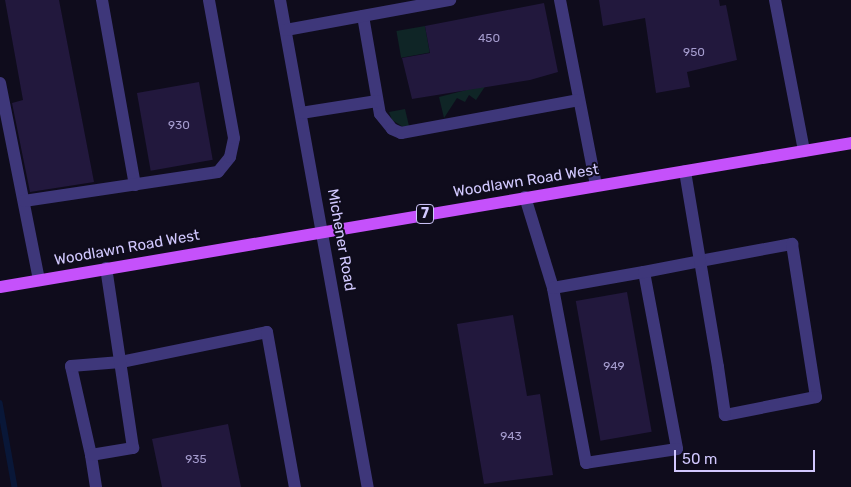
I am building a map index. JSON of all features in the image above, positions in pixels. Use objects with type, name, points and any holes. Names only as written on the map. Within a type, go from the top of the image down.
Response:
[{"type":"main road","name":"Woodlawn Road West","points":[[0,287],[851,143]]},
{"type":"street","points":[[102,0],[135,185]]},
{"type":"street","points":[[24,201],[218,172],[230,157],[234,138],[210,0]]},
{"type":"street","name":"Michener Road","points":[[280,0],[368,487]]},
{"type":"street","points":[[286,30],[450,0]]},
{"type":"street","points":[[560,0],[596,186]]},
{"type":"street","points":[[775,0],[804,151]]},
{"type":"street","points":[[363,16],[377,101],[385,122],[401,133],[579,100]]},
{"type":"street","points":[[0,83],[39,280]]},
{"type":"street","points":[[301,113],[377,101]]},
{"type":"street","points":[[553,288],[644,272],[700,261],[792,244],[816,397],[725,415],[700,261],[686,171]]},
{"type":"street","points":[[525,197],[553,288],[586,463],[677,449],[644,272]]},
{"type":"street","points":[[91,455],[133,448],[106,268]]},
{"type":"street","points":[[96,487],[91,455],[71,366],[121,362],[267,332],[295,487]]},
{"type":"green space","points":[[425,26],[430,53],[401,58],[396,31]]},
{"type":"green space","points":[[486,85],[476,100],[469,95],[465,102],[457,98],[444,118],[439,97]]},
{"type":"green space","points":[[405,109],[409,126],[403,127],[392,120],[389,112]]},
{"type":"building","points":[[5,0],[59,0],[94,182],[30,192],[12,103],[23,100]]},
{"type":"building","points":[[599,0],[719,0],[720,6],[726,5],[737,60],[687,72],[690,87],[656,93],[645,18],[603,26]]},
{"type":"building","points":[[544,3],[558,72],[530,80],[412,99],[402,58],[430,53],[425,26]]},
{"type":"building","points":[[199,82],[213,160],[151,171],[137,93]]},
{"type":"building","points":[[627,292],[652,432],[600,441],[576,301]]},
{"type":"building","points":[[513,315],[527,396],[540,394],[553,475],[484,484],[457,324]]},
{"type":"building","points":[[228,424],[241,487],[162,487],[152,439]]},
{"type":"waterway","points":[[0,403],[15,487]]}]
